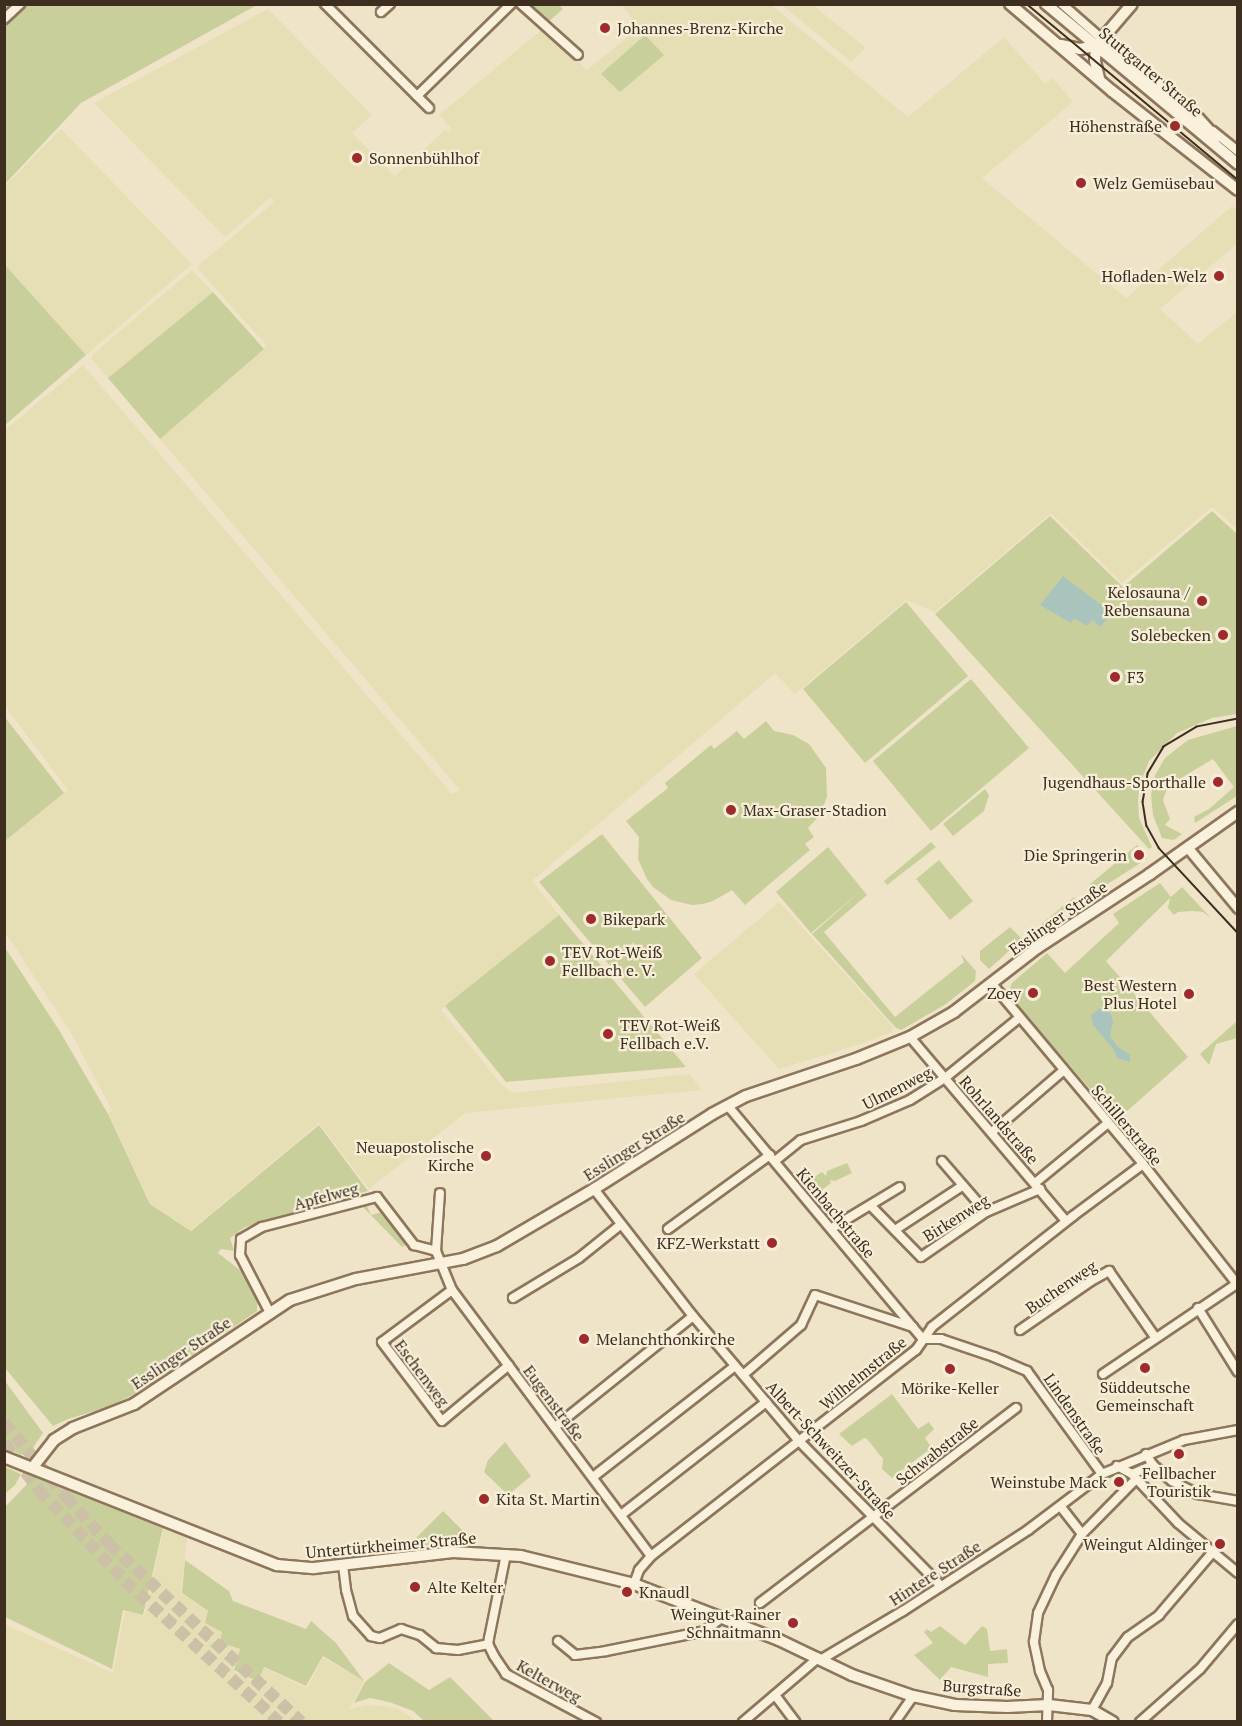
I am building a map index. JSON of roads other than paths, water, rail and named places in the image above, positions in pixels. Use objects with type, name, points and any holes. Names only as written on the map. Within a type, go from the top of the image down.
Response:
[{"type":"main road","points":[[1010,4],[1099,79],[1238,190]]},
{"type":"main road","name":"Stuttgarter Straße","points":[[1046,4],[1100,43],[1238,164]]},
{"type":"main road","points":[[1099,79],[1095,61],[1100,43],[1132,4]]},
{"type":"main road","points":[[1057,44],[1080,49],[1100,43]]},
{"type":"main road","points":[[1100,43],[1199,119],[1238,164]]},
{"type":"main road","name":"Esslinger Straße","points":[[33,1467],[54,1440],[74,1428],[134,1404],[269,1311],[310,1292],[356,1279],[441,1264],[497,1246],[594,1190],[728,1106],[767,1088],[856,1059],[910,1037],[993,985],[1037,948],[1238,812]]},
{"type":"main road","name":"Untertürkheimer Straße","points":[[4,1457],[277,1565],[293,1568],[343,1565],[453,1552],[506,1554],[566,1566],[634,1584],[820,1658]]},
{"type":"main road","name":"Burgstraße","points":[[820,1658],[852,1675],[913,1696],[955,1705],[1007,1707],[1049,1705],[1092,1710],[1113,1722]]},
{"type":"street","points":[[4,19],[20,4]]},
{"type":"street","points":[[326,4],[429,108]]},
{"type":"street","points":[[381,12],[390,4]]},
{"type":"street","points":[[417,96],[511,4]]},
{"type":"street","points":[[521,4],[578,55]]},
{"type":"street","name":"Stuttgarter Straße","points":[[1062,4],[1100,43]]},
{"type":"street","name":"Stuttgarter Straße","points":[[1199,119],[1238,151]]},
{"type":"street","points":[[1188,848],[1238,908]]},
{"type":"street","name":"Schillerstraße","points":[[993,985],[1143,1164],[1237,1284]]},
{"type":"street","name":"Ulmenweg","points":[[668,1229],[801,1140],[887,1110],[945,1078],[1019,1018]]},
{"type":"street","name":"Rohrlandstraße","points":[[910,1037],[1066,1221]]},
{"type":"street","points":[[992,1132],[1064,1070]]},
{"type":"street","name":"Kienbachstraße","points":[[728,1106],[923,1339]]},
{"type":"street","name":"Birkenweg","points":[[871,1206],[921,1257],[986,1212],[1037,1186],[1108,1123]]},
{"type":"street","points":[[942,1161],[986,1212]]},
{"type":"street","name":"Wilhelmstraße","points":[[634,1584],[639,1570],[651,1556],[916,1350],[932,1327],[1066,1221],[1143,1164]]},
{"type":"street","points":[[895,1230],[962,1186]]},
{"type":"street","points":[[832,1228],[900,1187]]},
{"type":"street","name":"Albert-Schweitzer-Straße","points":[[594,1190],[693,1316],[799,1441],[940,1586]]},
{"type":"street","points":[[440,1193],[436,1251],[441,1264]]},
{"type":"street","name":"Apfelweg","points":[[269,1311],[240,1255],[241,1239],[249,1232],[377,1197],[414,1245],[436,1251]]},
{"type":"street","points":[[513,1298],[579,1258],[620,1225]]},
{"type":"street","name":"Eugenstraße","points":[[441,1264],[452,1290],[651,1556]]},
{"type":"street","name":"Buchenweg","points":[[1020,1330],[1109,1271],[1155,1337]]},
{"type":"street","points":[[1103,1374],[1198,1308],[1237,1284]]},
{"type":"street","name":"Eschenweg","points":[[452,1290],[382,1342],[442,1421],[508,1365]]},
{"type":"street","points":[[743,1374],[801,1325],[815,1295],[914,1327]]},
{"type":"street","points":[[1198,1308],[1238,1372]]},
{"type":"street","points":[[555,1427],[693,1316]]},
{"type":"street","name":"Lindenstraße","points":[[923,1339],[941,1339],[1021,1367],[1035,1379],[1102,1474]]},
{"type":"street","points":[[593,1477],[735,1366]]},
{"type":"street","points":[[621,1515],[766,1402]]},
{"type":"street","name":"Schwabstraße","points":[[760,1603],[1016,1408]]},
{"type":"street","name":"Hintere Straße","points":[[743,1722],[820,1658],[940,1586],[1061,1507],[1102,1474],[1146,1454],[1194,1438],[1238,1430]]},
{"type":"street","points":[[1146,1454],[1153,1465],[1172,1481],[1198,1494],[1238,1501]]},
{"type":"street","points":[[1047,1722],[1048,1690],[1034,1642],[1038,1613],[1056,1575],[1082,1534],[1134,1477],[1153,1465]]},
{"type":"street","points":[[1117,1466],[1134,1477],[1178,1523],[1238,1573]]},
{"type":"street","points":[[1061,1507],[1082,1534]]},
{"type":"street","points":[[1092,1710],[1107,1683],[1112,1658],[1128,1637],[1159,1615],[1212,1553]]},
{"type":"street","points":[[343,1565],[346,1590],[353,1616],[371,1636],[380,1638],[402,1629],[420,1635],[436,1648],[458,1650],[488,1644],[506,1554]]},
{"type":"street","points":[[558,1641],[575,1655],[606,1651],[705,1631],[720,1619]]},
{"type":"street","points":[[1140,1722],[1200,1669],[1238,1624]]},
{"type":"street","name":"Kelterweg","points":[[488,1644],[506,1674],[596,1722]]},
{"type":"street","points":[[775,1695],[795,1722]]},
{"type":"street","points":[[895,1722],[913,1696]]},
{"type":"water","points":[[1063,576],[1112,613],[1100,627],[1092,620],[1087,626],[1074,618],[1071,623],[1040,605]]},
{"type":"water","points":[[1102,1007],[1110,1011],[1113,1022],[1110,1036],[1117,1046],[1130,1055],[1130,1062],[1117,1058],[1114,1050],[1093,1025],[1091,1015]]},
{"type":"tunnel","points":[[4,1422],[66,1497],[109,1544],[301,1722]]},
{"type":"tunnel","points":[[4,1443],[39,1490],[125,1581],[279,1722]]},
{"type":"tram line","points":[[1027,4],[1238,180]]},
{"type":"tram line","points":[[1238,719],[1197,727],[1164,747],[1148,774],[1143,802],[1147,826],[1159,848],[1238,933]]},
{"type":"place","name":"Johannes-Brenz-Kirche","points":[[605,28]]},
{"type":"place","name":"Höhenstraße","points":[[1175,126]]},
{"type":"place","name":"Sonnenbühlhof","points":[[357,158]]},
{"type":"place","name":"Welz Gemüsebau","points":[[1081,183]]},
{"type":"place","name":"Hofladen-Welz","points":[[1219,276]]},
{"type":"place","name":"Kelosauna / Rebensauna","points":[[1202,601]]},
{"type":"place","name":"Solebecken","points":[[1223,635]]},
{"type":"place","name":"F3","points":[[1115,677]]},
{"type":"place","name":"Jugendhaus-Sporthalle","points":[[1218,782]]},
{"type":"place","name":"Max-Graser-Stadion","points":[[731,810]]},
{"type":"place","name":"Die Springerin","points":[[1139,855]]},
{"type":"place","name":"Bikepark","points":[[591,919]]},
{"type":"place","name":"TEV Rot-Weiß Fellbach e. V.","points":[[550,961]]},
{"type":"place","name":"Zoey","points":[[1033,993]]},
{"type":"place","name":"Best Western Plus Hotel","points":[[1189,994]]},
{"type":"place","name":"TEV Rot-Weiß Fellbach e.V.","points":[[608,1034]]},
{"type":"place","name":"Neuapostolische Kirche","points":[[486,1156]]},
{"type":"place","name":"KFZ-Werkstatt","points":[[772,1243]]},
{"type":"place","name":"Melanchthonkirche","points":[[584,1339]]},
{"type":"place","name":"Süddeutsche Gemeinschaft","points":[[1145,1368]]},
{"type":"place","name":"Mörike-Keller","points":[[950,1369]]},
{"type":"place","name":"Fellbacher Touristik","points":[[1179,1454]]},
{"type":"place","name":"Weinstube Mack","points":[[1119,1482]]},
{"type":"place","name":"Kita St. Martin","points":[[484,1499]]},
{"type":"place","name":"Weingut Aldinger","points":[[1220,1544]]},
{"type":"place","name":"Alte Kelter","points":[[415,1587]]},
{"type":"place","name":"Knaudl","points":[[627,1592]]},
{"type":"place","name":"Weingut Rainer Schnaitmann","points":[[793,1623]]}]
